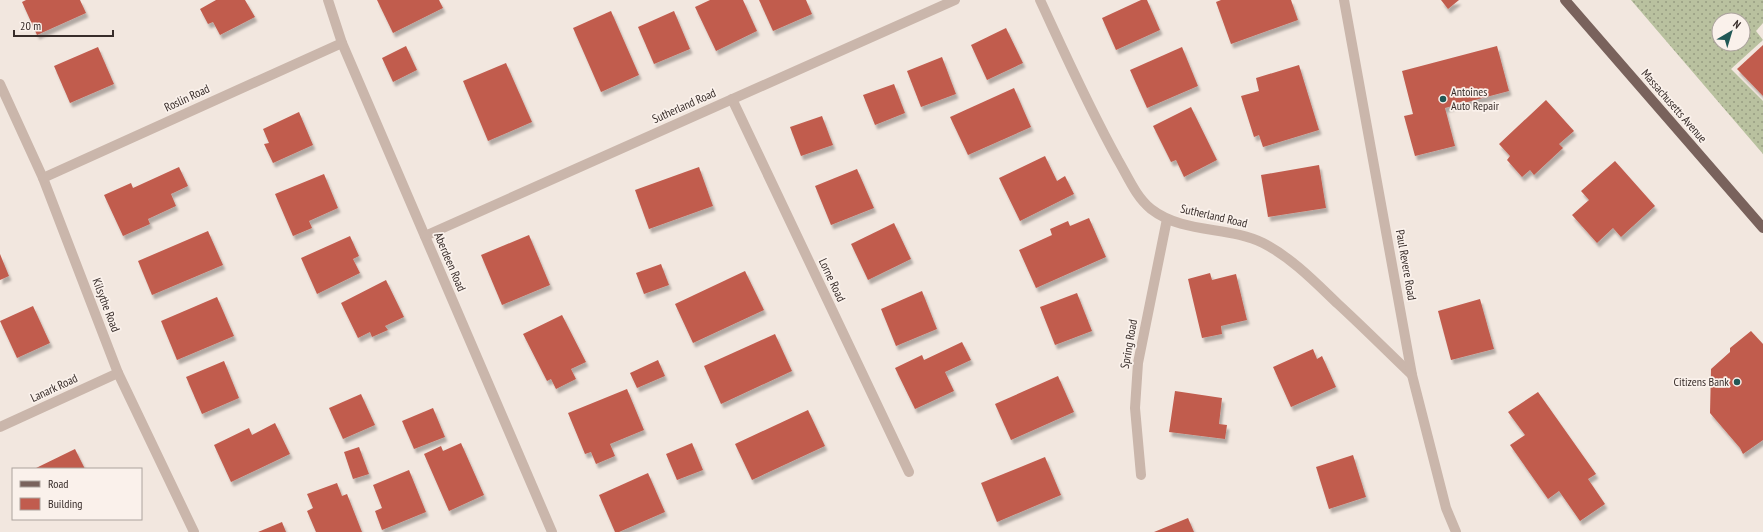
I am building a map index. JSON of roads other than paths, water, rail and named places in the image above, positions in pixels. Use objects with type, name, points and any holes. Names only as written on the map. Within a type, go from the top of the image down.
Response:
[{"type":"main road","name":"Massachusetts Avenue","points":[[1565,0],[1763,228]]},
{"type":"street","name":"Aberdeen Road","points":[[328,0],[342,43],[552,532]]},
{"type":"street","name":"Sutherland Road","points":[[425,236],[955,0]]},
{"type":"street","name":"Sutherland Road","points":[[1040,0],[1092,114],[1139,197],[1151,209],[1167,219],[1184,224],[1244,236],[1262,243],[1278,252],[1295,264],[1412,375]]},
{"type":"street","name":"Paul Revere Road","points":[[1344,0],[1412,375],[1446,508],[1456,532]]},
{"type":"street","name":"Roslin Road","points":[[43,178],[342,43]]},
{"type":"street","name":"Kilsythe Road","points":[[0,84],[43,178],[118,373],[194,532]]},
{"type":"street","name":"Lorne Road","points":[[732,99],[909,472]]},
{"type":"street","name":"Spring Road","points":[[1141,475],[1134,408],[1138,363],[1167,219]]},
{"type":"street","name":"Lanark Road","points":[[0,427],[118,373]]},
{"type":"place","name":"Antoines Auto Repair","points":[[1443,99]]},
{"type":"place","name":"Citizens Bank","points":[[1737,382]]}]
